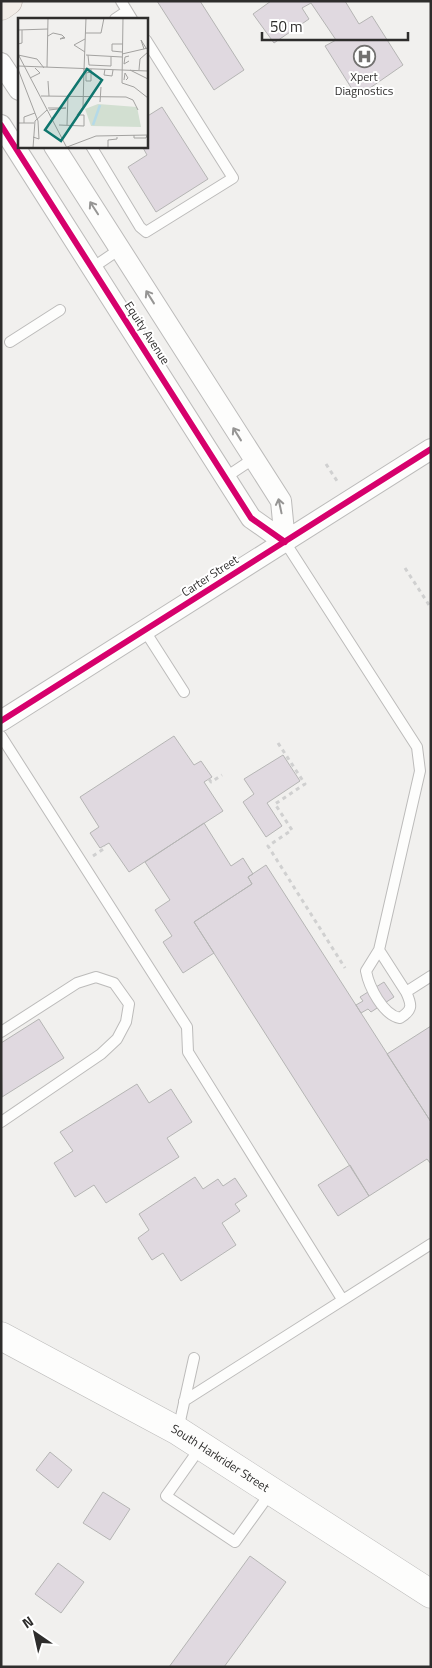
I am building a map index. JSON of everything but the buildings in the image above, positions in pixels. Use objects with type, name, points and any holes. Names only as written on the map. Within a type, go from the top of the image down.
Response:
[{"type":"main road","points":[[1,6],[8,1]]},
{"type":"main road","name":"South Harkrider Street","points":[[1,1336],[178,1431],[431,1594]]},
{"type":"street","points":[[1,63],[18,88]]},
{"type":"street","name":"Equity Avenue","points":[[1,125],[251,518],[285,542]]},
{"type":"street","name":"Equity Avenue","points":[[55,148],[281,501],[285,542]]},
{"type":"street","name":"Carter Street","points":[[1,721],[431,448]]},
{"type":"lane","points":[[121,1],[130,15]]},
{"type":"lane","points":[[92,148],[140,227],[146,232],[233,178],[148,43]]},
{"type":"lane","points":[[92,268],[120,250]]},
{"type":"lane","points":[[10,342],[60,310]]},
{"type":"lane","points":[[226,477],[253,459]]},
{"type":"lane","points":[[285,542],[417,746],[420,771],[379,950],[366,971],[368,983],[386,1011],[392,1017],[400,1018],[408,1013],[411,1004],[406,992],[379,950]]},
{"type":"lane","points":[[145,631],[184,692]]},
{"type":"lane","points":[[1,736],[187,1026],[188,1052],[342,1298]]},
{"type":"lane","points":[[406,992],[431,976]]},
{"type":"lane","points":[[1,1032],[77,984],[96,977],[114,983],[129,1004],[126,1022],[117,1039],[101,1054],[1,1122]]},
{"type":"lane","points":[[184,1401],[342,1298],[431,1244]]},
{"type":"lane","points":[[178,1431],[194,1358]]},
{"type":"lane","points":[[201,1446],[166,1496],[234,1542],[271,1491]]},
{"type":"path","points":[[405,568],[431,608]]},
{"type":"path","points":[[278,743],[305,784],[275,804],[292,830],[268,846],[345,968]]},
{"type":"path","points":[[209,779],[211,782],[222,775]]},
{"type":"path","points":[[93,856],[105,848],[104,846]]},
{"type":"cycle path","points":[[1,125],[251,518],[285,542]]},
{"type":"cycle path","points":[[1,721],[431,449]]},
{"type":"place","name":"Xpert Diagnostics","points":[[364,56]]}]
